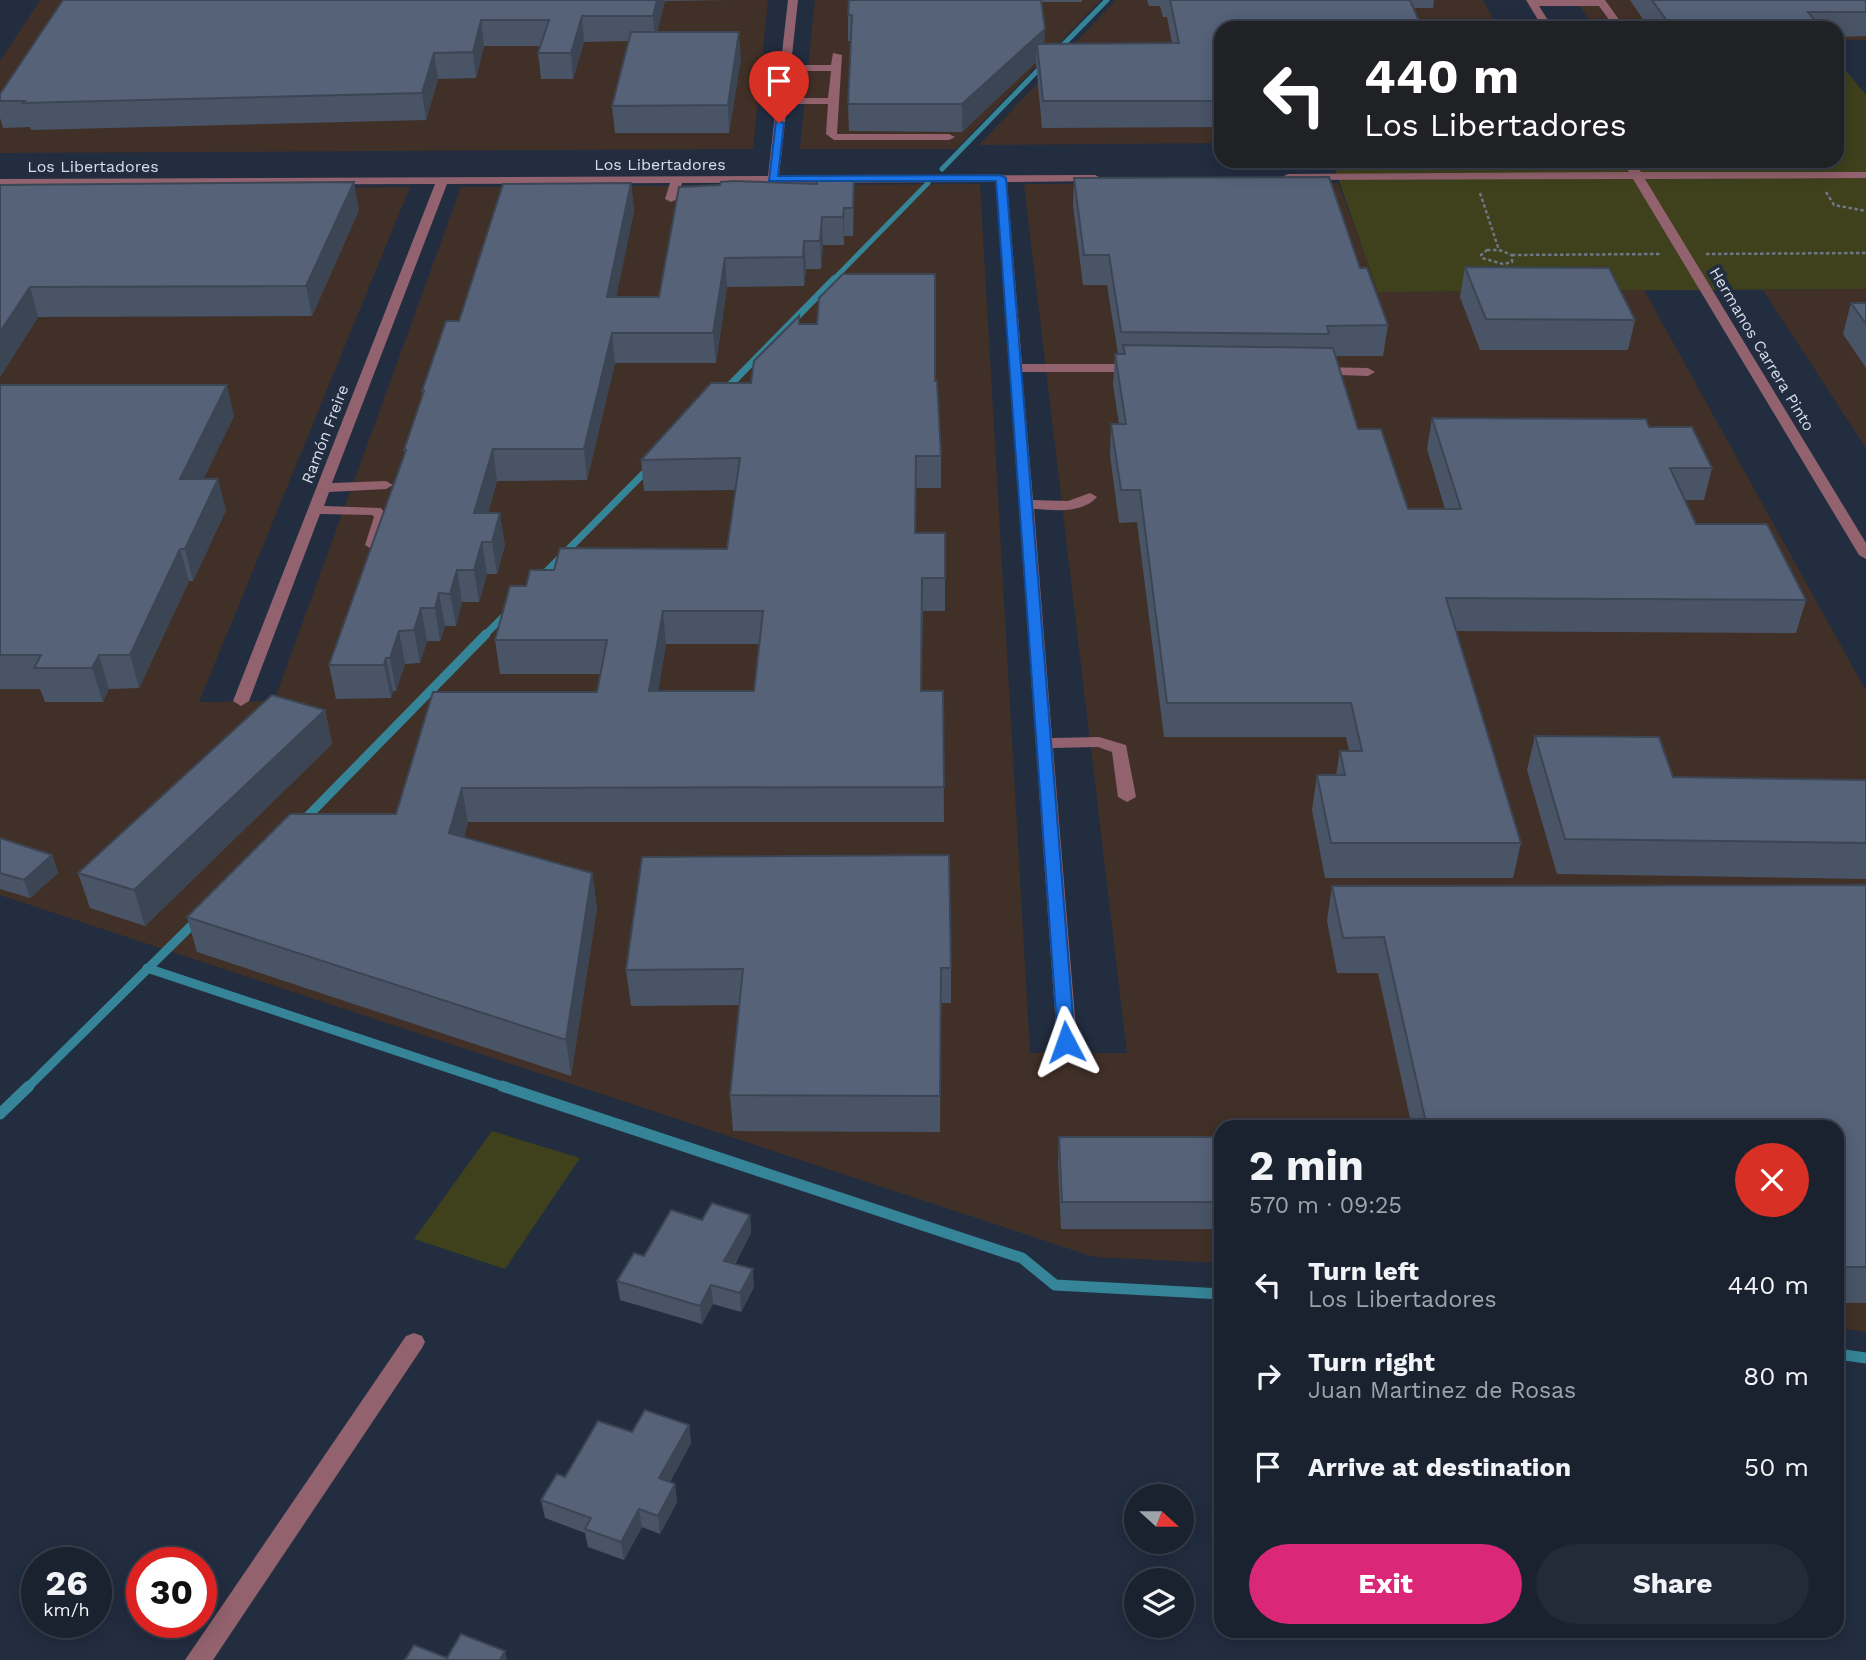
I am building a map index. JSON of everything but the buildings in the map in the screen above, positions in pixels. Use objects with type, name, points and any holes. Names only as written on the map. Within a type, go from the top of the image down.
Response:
[{"type":"street","points":[[773,179],[793,0]]},
{"type":"street","points":[[1532,1],[1601,2],[1615,21]]},
{"type":"street","points":[[1532,1],[1544,21]]},
{"type":"street","points":[[837,55],[832,101],[831,134],[834,137],[949,137]]},
{"type":"street","points":[[785,68],[835,68]]},
{"type":"street","points":[[782,101],[832,101]]},
{"type":"street","name":"Hermanos Carrera Pinto","points":[[1633,168],[1866,555]]},
{"type":"street","points":[[1272,177],[1866,175]]},
{"type":"street","points":[[1000,178],[1066,1042]]},
{"type":"street","name":"Los Libertadores","points":[[0,182],[1110,178]]},
{"type":"street","points":[[671,200],[677,180]]},
{"type":"street","name":"Ramón Freire","points":[[241,701],[442,181]]},
{"type":"street","points":[[1015,368],[1153,369]]},
{"type":"street","points":[[1301,371],[1368,372]]},
{"type":"street","points":[[323,488],[386,485]]},
{"type":"street","points":[[1025,504],[1075,504],[1084,503],[1090,497]]},
{"type":"street","points":[[315,510],[376,511],[382,517],[372,545]]},
{"type":"street","points":[[1044,743],[1099,742],[1120,749],[1127,797]]},
{"type":"street","points":[[198,1660],[414,1342]]},
{"type":"path","points":[[1474,176],[1499,250]]},
{"type":"path","points":[[1488,250],[1499,250],[1512,255],[1512,262],[1503,264],[1482,258],[1481,255],[1488,250]]},
{"type":"shaded area","points":[[40,0],[768,0],[753,149],[0,153],[0,61]]},
{"type":"shaded area","points":[[815,0],[1101,0],[956,149],[800,149]]},
{"type":"shaded area","points":[[1116,0],[1483,0],[1494,21],[1214,21],[1214,143],[979,145]]},
{"type":"shaded area","points":[[1576,0],[1866,0],[1866,40],[1844,40],[1844,21],[1590,21]]},
{"type":"shaded area","points":[[1338,183],[1379,292],[1644,290],[1866,691],[1866,1332],[1844,1329],[1844,1120],[1214,1120],[1214,1263],[1094,1257],[0,895],[0,190],[410,187],[199,702],[274,701],[461,187],[980,184],[1030,1053],[1127,1053],[1024,184]]},
{"type":"shaded area","points":[[1866,289],[1866,448],[1763,290]]},
{"type":"green space","points":[[1844,68],[1866,95],[1866,289],[1378,292],[1334,168],[1844,168]]},
{"type":"green space","points":[[492,1131],[580,1158],[505,1269],[414,1239]]},
{"type":"waterway","points":[[1058,50],[1107,0]]},
{"type":"waterway","points":[[942,169],[1043,65]]},
{"type":"waterway","points":[[832,281],[928,183]]},
{"type":"waterway","points":[[724,391],[834,279]]},
{"type":"waterway","points":[[540,578],[651,466]]},
{"type":"waterway","points":[[486,634],[509,611]]},
{"type":"waterway","points":[[303,821],[486,634]]},
{"type":"waterway","points":[[148,968],[198,919]]},
{"type":"waterway","points":[[27,1088],[148,968]]},
{"type":"waterway","points":[[148,968],[508,1088]]},
{"type":"waterway","points":[[0,1114],[29,1086]]},
{"type":"waterway","points":[[502,1086],[1022,1258],[1055,1285],[1214,1294]]},
{"type":"waterway","points":[[1844,1355],[1866,1358]]},
{"type":"route","points":[[779,123],[773,179],[1000,178],[1066,1042]]}]
